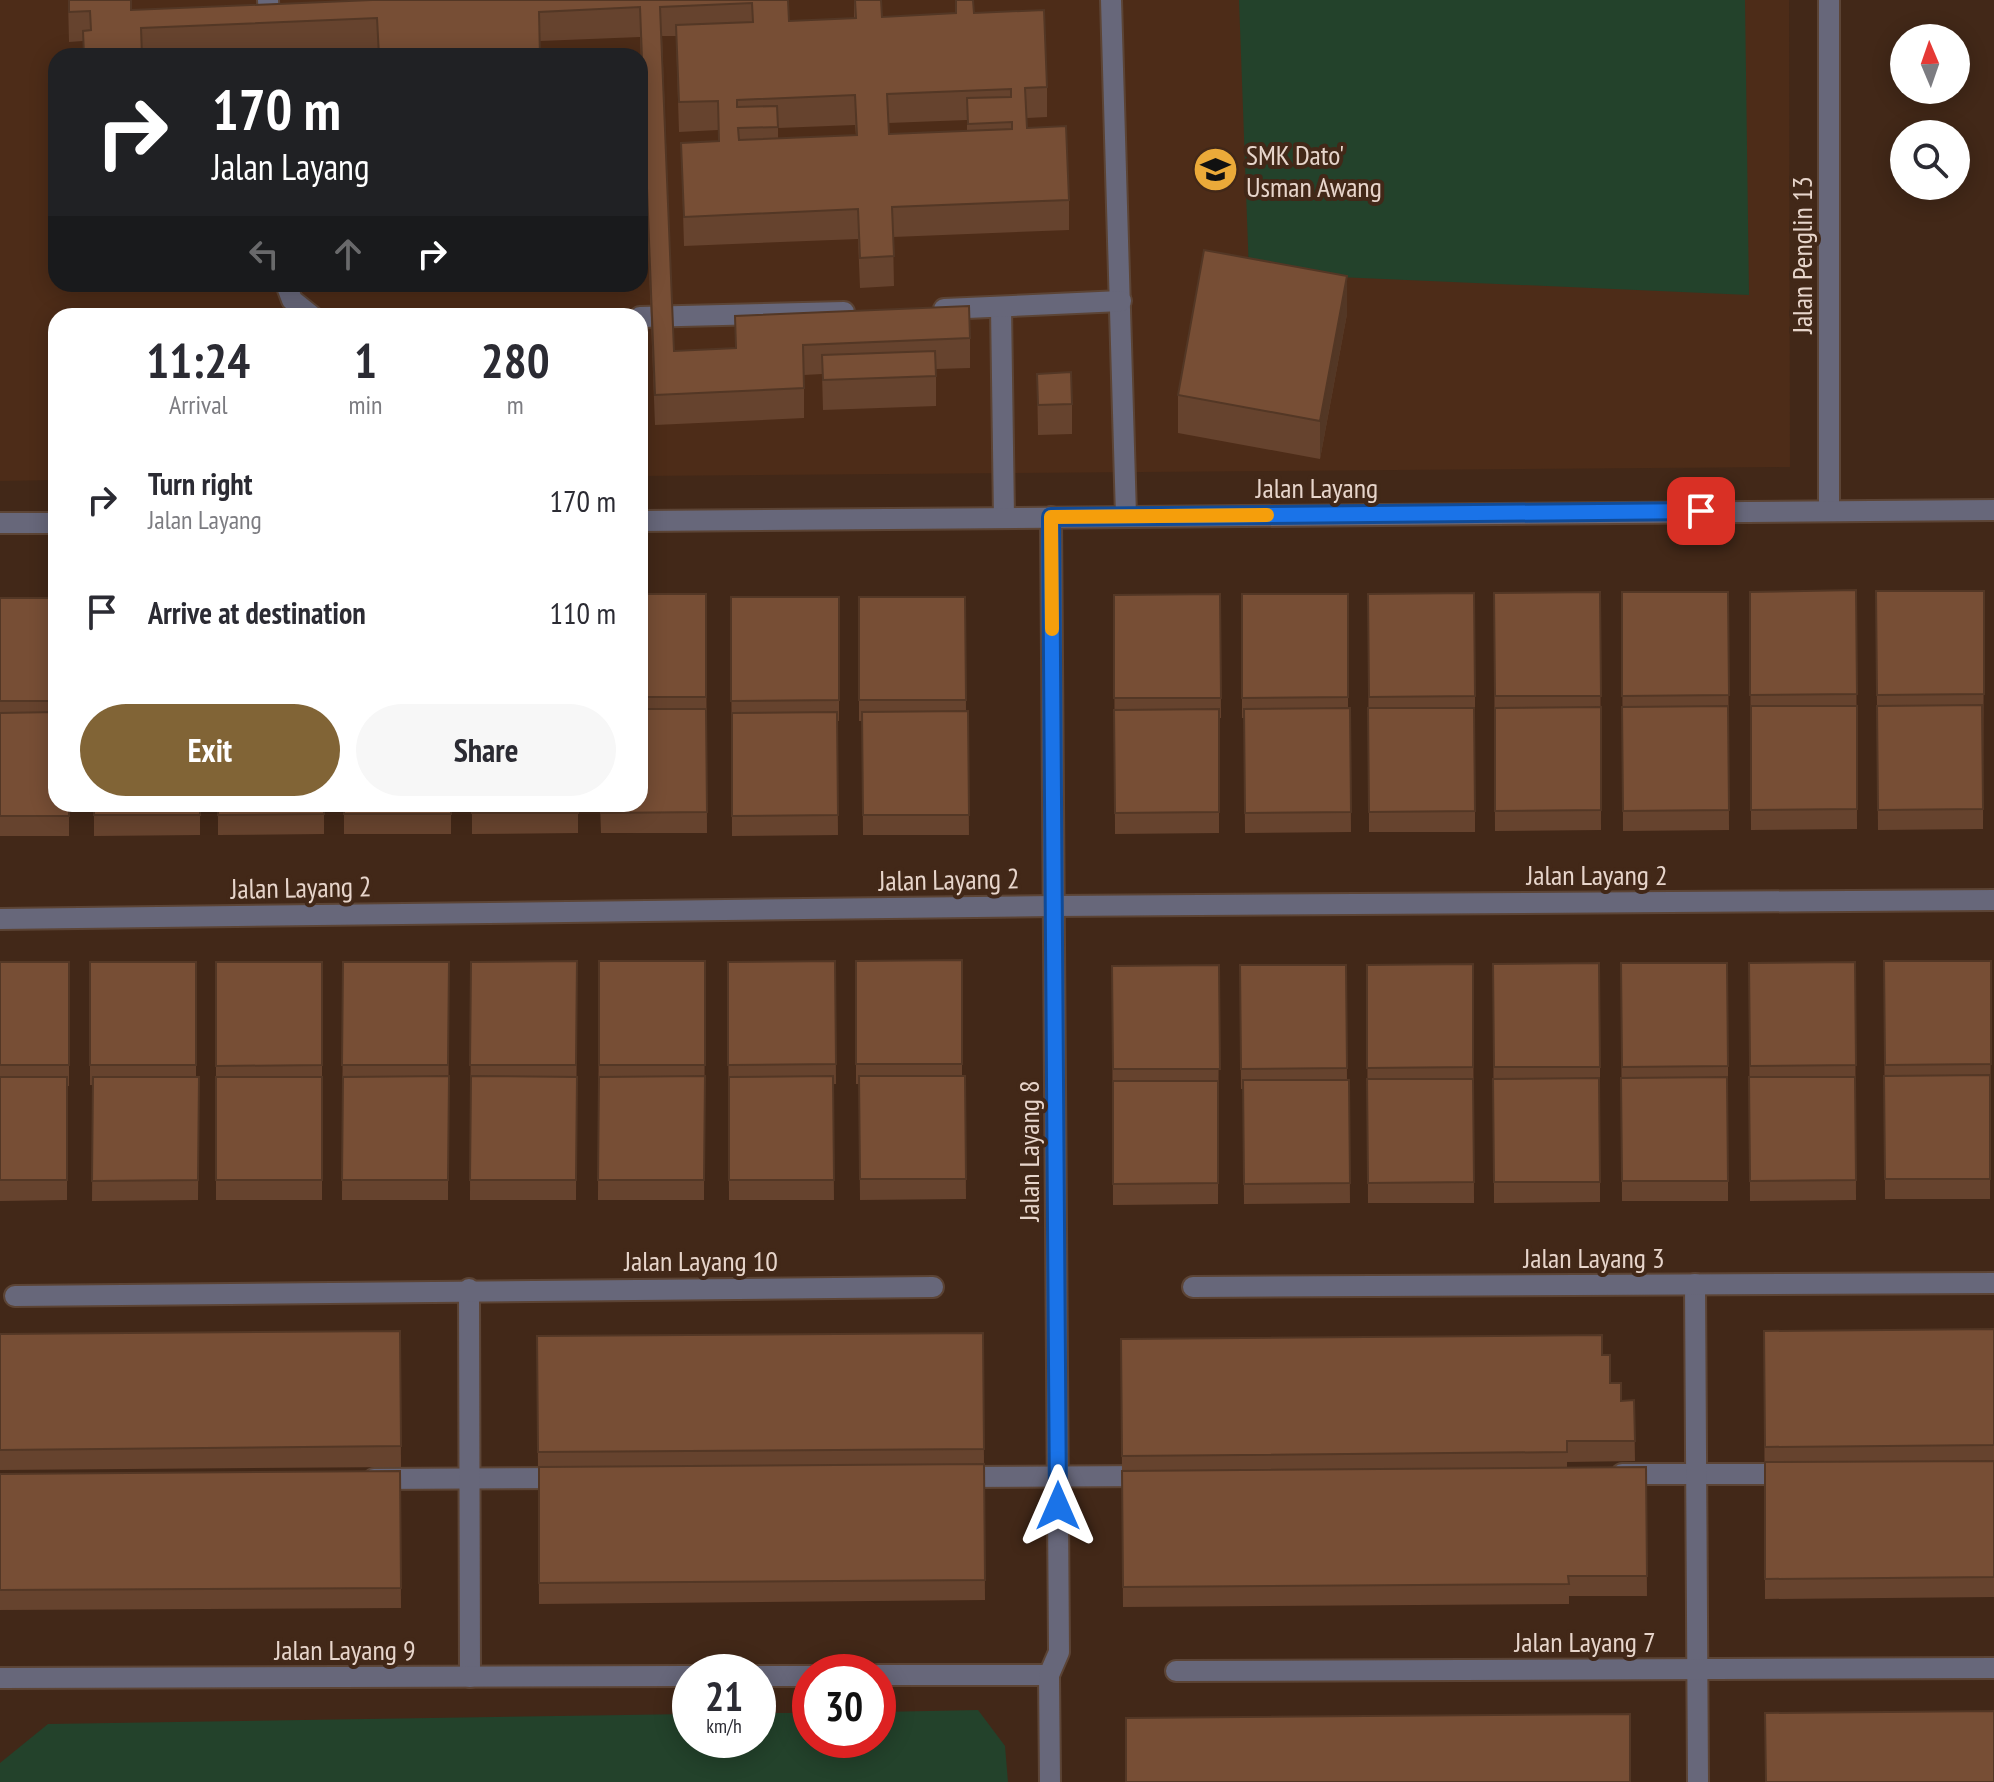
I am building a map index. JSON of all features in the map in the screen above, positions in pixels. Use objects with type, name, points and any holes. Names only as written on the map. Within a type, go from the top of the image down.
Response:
[{"type":"street","points":[[268,0],[271,48]]},
{"type":"street","points":[[1111,0],[1126,516]]},
{"type":"street","name":"Jalan Penglin 13","points":[[1829,0],[1829,510]]},
{"type":"street","points":[[289,292],[292,300],[302,308]]},
{"type":"street","points":[[922,309],[1121,301]]},
{"type":"street","points":[[1001,307],[1004,518]]},
{"type":"street","points":[[648,317],[860,311]]},
{"type":"street","name":"Jalan Layang","points":[[648,521],[1994,510]]},
{"type":"street","name":"Jalan Layang 8","points":[[1050,1782],[1049,1675],[1059,1652],[1051,517]]},
{"type":"street","points":[[0,523],[48,523]]},
{"type":"street","name":"Jalan Layang 2","points":[[0,919],[1054,906],[1994,900]]},
{"type":"street","name":"Jalan Layang 3","points":[[1193,1287],[1994,1283]]},
{"type":"street","points":[[1695,1284],[1698,1782]]},
{"type":"street","name":"Jalan Layang 10","points":[[15,1296],[469,1289],[933,1287]]},
{"type":"street","points":[[469,1289],[470,1677]]},
{"type":"street","points":[[1604,1474],[1807,1474]]},
{"type":"street","points":[[930,1477],[1167,1476]]},
{"type":"street","points":[[360,1479],[581,1478]]},
{"type":"street","name":"Jalan Layang 7","points":[[1176,1671],[1994,1668]]},
{"type":"street","points":[[896,1675],[1049,1675]]},
{"type":"street","name":"Jalan Layang 9","points":[[0,1678],[672,1676]]},
{"type":"shaded area","name":"SMK Dato' Usman Awang","points":[[0,0],[1789,0],[1790,467],[648,476],[648,308],[48,308],[48,480],[0,481]]},
{"type":"green space","points":[[1239,0],[1745,0],[1749,295],[1249,273]]},
{"type":"green space","points":[[978,1710],[1005,1746],[1008,1782],[0,1782],[0,1763],[48,1724],[672,1714],[672,1758],[776,1758],[776,1713],[792,1713],[792,1758],[896,1758],[896,1712]]},
{"type":"building","points":[[69,0],[131,0],[131,10],[372,0],[788,0],[789,21],[856,18],[855,0],[881,0],[882,17],[956,13],[956,0],[973,0],[974,13],[1044,10],[1047,87],[1025,88],[1027,128],[1066,126],[1069,200],[892,207],[894,256],[860,258],[858,209],[684,217],[681,143],[719,141],[718,101],[679,102],[676,25],[753,22],[752,3],[660,7],[674,351],[736,348],[735,316],[969,306],[970,338],[803,345],[804,388],[655,395],[648,214],[648,48],[642,48],[640,7],[539,12],[540,48],[379,48],[377,18],[141,28],[142,48],[84,48],[83,31],[91,30],[90,11],[69,12]],"holes":[[[1011,89],[1011,97],[967,98],[968,124],[1012,122],[1012,129],[889,134],[887,94]],[[855,95],[857,135],[739,140],[738,128],[778,127],[777,106],[737,107],[737,100]]]},
{"type":"building","points":[[1204,250],[1347,276],[1320,421],[1178,395]]},
{"type":"building","points":[[935,351],[936,376],[823,380],[822,355]]},
{"type":"building","points":[[1071,372],[1072,404],[1038,405],[1037,374]]},
{"type":"building","points":[[1856,590],[1857,694],[1750,695],[1750,592]]},
{"type":"building","points":[[1876,591],[1984,591],[1984,694],[1877,695]]},
{"type":"building","points":[[1600,592],[1601,696],[1495,696],[1494,593]]},
{"type":"building","points":[[1622,592],[1728,592],[1729,695],[1622,696]]},
{"type":"building","points":[[1474,593],[1475,696],[1369,697],[1368,594]]},
{"type":"building","points":[[648,594],[706,594],[706,697],[648,697]]},
{"type":"building","points":[[1220,594],[1221,698],[1114,698],[1114,595]]},
{"type":"building","points":[[1242,594],[1348,594],[1348,697],[1242,698]]},
{"type":"building","points":[[731,597],[839,597],[839,700],[731,701]]},
{"type":"building","points":[[859,597],[965,597],[966,700],[859,700]]},
{"type":"building","points":[[0,598],[48,598],[48,701],[0,701]]},
{"type":"building","points":[[1982,705],[1983,809],[1878,810],[1877,706]]},
{"type":"building","points":[[1728,706],[1729,810],[1623,811],[1622,707]]},
{"type":"building","points":[[1751,706],[1857,706],[1857,809],[1751,810]]},
{"type":"building","points":[[1601,707],[1601,810],[1495,811],[1495,708]]},
{"type":"building","points":[[1350,708],[1351,812],[1245,813],[1244,709]]},
{"type":"building","points":[[1368,708],[1474,708],[1475,811],[1369,812]]},
{"type":"building","points":[[648,709],[706,709],[707,812],[601,813],[648,812]]},
{"type":"building","points":[[1219,709],[1219,812],[1115,813],[1114,710]]},
{"type":"building","points":[[968,711],[969,815],[863,815],[862,712]]},
{"type":"building","points":[[48,712],[48,812],[69,812],[69,816],[0,816],[0,713]]},
{"type":"building","points":[[837,712],[838,815],[732,816],[732,713]]},
{"type":"building","points":[[94,812],[200,812],[200,815],[94,815]]},
{"type":"building","points":[[218,812],[324,812],[324,814],[218,815]]},
{"type":"building","points":[[344,812],[451,812],[451,814]]},
{"type":"building","points":[[472,812],[578,812],[578,813]]},
{"type":"building","points":[[962,960],[962,1064],[856,1064],[856,961]]},
{"type":"building","points":[[577,961],[576,1065],[470,1065],[471,962]]},
{"type":"building","points":[[599,961],[705,961],[705,1065],[599,1065]]},
{"type":"building","points":[[835,961],[836,1064],[728,1065],[728,962]]},
{"type":"building","points":[[1884,961],[1991,961],[1991,1064],[1885,1065]]},
{"type":"building","points":[[0,962],[69,962],[69,1065],[0,1065]]},
{"type":"building","points":[[90,962],[196,962],[196,1065],[90,1065]]},
{"type":"building","points":[[216,962],[322,962],[322,1065],[216,1066]]},
{"type":"building","points":[[343,962],[449,962],[448,1065],[342,1065]]},
{"type":"building","points":[[1855,962],[1856,1065],[1750,1066],[1749,963]]},
{"type":"building","points":[[1599,963],[1600,1067],[1494,1067],[1493,964]]},
{"type":"building","points":[[1621,963],[1727,963],[1728,1066],[1622,1067]]},
{"type":"building","points":[[1473,964],[1473,1067],[1367,1068],[1367,965]]},
{"type":"building","points":[[1219,965],[1220,1069],[1113,1069],[1112,966]]},
{"type":"building","points":[[1240,965],[1346,965],[1347,1068],[1241,1069]]},
{"type":"building","points":[[1990,1075],[1990,1179],[1885,1179],[1884,1076]]},
{"type":"building","points":[[449,1076],[448,1180],[342,1180],[343,1077]]},
{"type":"building","points":[[471,1076],[577,1077],[576,1180],[470,1180]]},
{"type":"building","points":[[705,1076],[704,1180],[598,1180],[599,1077]]},
{"type":"building","points":[[833,1076],[834,1180],[729,1180],[729,1077]]},
{"type":"building","points":[[859,1076],[965,1076],[966,1179],[860,1179]]},
{"type":"building","points":[[0,1077],[67,1077],[67,1180],[0,1180]]},
{"type":"building","points":[[93,1077],[199,1077],[198,1180],[92,1181]]},
{"type":"building","points":[[216,1077],[322,1077],[322,1180],[216,1180]]},
{"type":"building","points":[[1727,1077],[1728,1181],[1622,1181],[1621,1078]]},
{"type":"building","points":[[1749,1077],[1855,1077],[1856,1180],[1750,1181]]},
{"type":"building","points":[[1599,1078],[1600,1182],[1494,1182],[1493,1079]]},
{"type":"building","points":[[1367,1079],[1473,1079],[1474,1182],[1368,1183]]},
{"type":"building","points":[[1243,1080],[1349,1080],[1350,1183],[1244,1184]]},
{"type":"building","points":[[1113,1081],[1218,1081],[1218,1183],[1113,1184]]},
{"type":"building","points":[[1994,1329],[1994,1445],[1765,1447],[1764,1331]]},
{"type":"building","points":[[400,1331],[401,1446],[0,1450],[0,1334]]},
{"type":"building","points":[[983,1333],[984,1449],[538,1452],[537,1336]]},
{"type":"building","points":[[1602,1335],[1602,1355],[1610,1355],[1610,1383],[1621,1383],[1621,1401],[1634,1400],[1635,1441],[1567,1441],[1567,1452],[1122,1456],[1121,1339]]},
{"type":"building","points":[[1994,1461],[1994,1577],[1765,1579],[1765,1462]]},
{"type":"building","points":[[984,1464],[985,1580],[539,1583],[539,1467]]},
{"type":"building","points":[[1646,1467],[1647,1576],[1568,1576],[1569,1584],[1123,1587],[1122,1471]]},
{"type":"building","points":[[400,1471],[401,1588],[0,1590],[0,1474]]},
{"type":"building","points":[[1994,1711],[1994,1782],[1766,1782],[1765,1713]]},
{"type":"building","points":[[1630,1714],[1630,1782],[1126,1782],[1126,1718]]},
{"type":"slow traffic","points":[[1052,629],[1051,517],[1267,515]]},
{"type":"place","name":"SMK Dato' Usman Awang","points":[[1215,170]]},
{"type":"route","points":[[1058,1506],[1051,517],[1701,511]]}]
